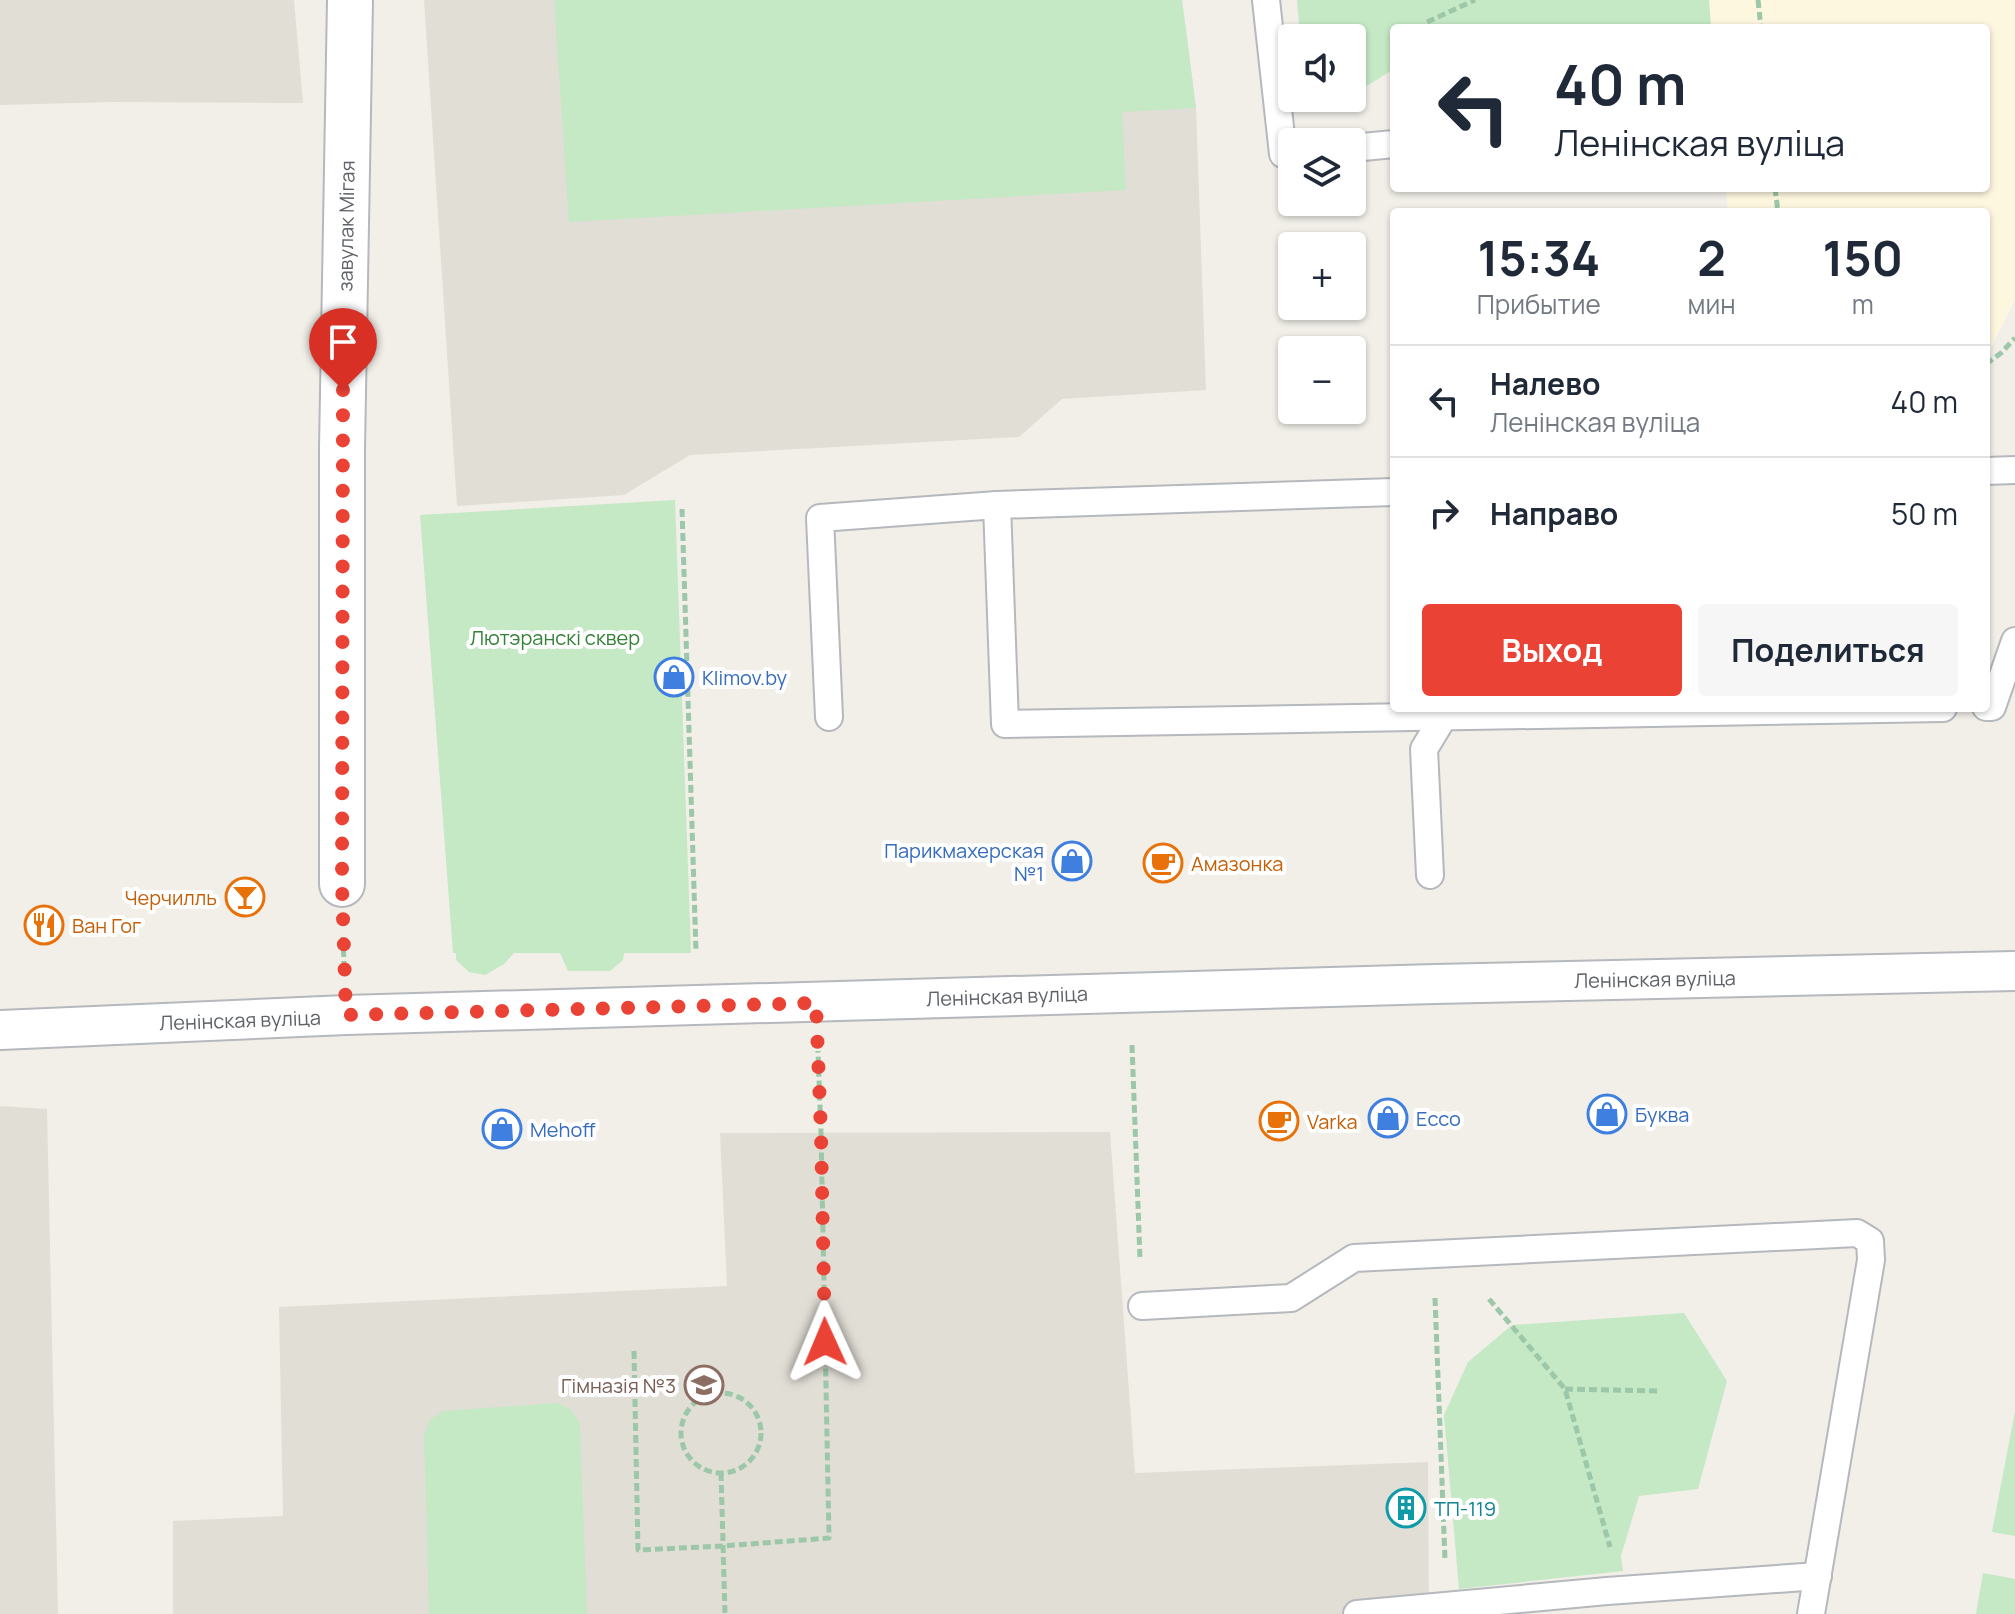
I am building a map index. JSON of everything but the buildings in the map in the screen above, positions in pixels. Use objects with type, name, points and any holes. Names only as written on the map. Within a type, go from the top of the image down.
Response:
[{"type":"street","name":"завулак Мігая","points":[[342,884],[342,465],[350,0]]},
{"type":"street","name":"Ленінская вуліца","points":[[0,1030],[346,1015],[2015,971]]},
{"type":"lane","points":[[1266,0],[1280,128]]},
{"type":"lane","points":[[1366,147],[1390,144]]},
{"type":"lane","points":[[1990,471],[2015,470]]},
{"type":"lane","points":[[829,717],[820,518],[997,505],[1390,492]]},
{"type":"lane","points":[[997,505],[1005,724],[1444,712],[1424,749],[1430,875]]},
{"type":"lane","points":[[1990,707],[2015,641]]},
{"type":"lane","points":[[1142,1306],[1291,1298],[1354,1258],[1857,1233],[1870,1241],[1871,1260],[1811,1614]]},
{"type":"lane","points":[[1357,1614],[1818,1576]]},
{"type":"path","points":[[1427,22],[1475,0]]},
{"type":"path","points":[[1758,0],[1761,24]]},
{"type":"path","points":[[1990,361],[2015,338]]},
{"type":"path","points":[[682,509],[696,954]]},
{"type":"path","points":[[342,884],[346,1015]]},
{"type":"path","points":[[1129,993],[1142,1306]]},
{"type":"path","points":[[634,1351],[638,1550],[829,1538],[816,1003]]},
{"type":"path","points":[[1440,1253],[1512,1325],[1565,1389],[1611,1552]]},
{"type":"path","points":[[1440,1253],[1447,1606]]},
{"type":"path","points":[[1565,1389],[1660,1391]]},
{"type":"path","points":[[714,1393],[727,1393],[750,1404],[761,1426],[757,1451],[749,1461],[740,1468],[721,1473],[702,1468],[691,1459],[681,1433],[690,1407],[714,1393]]},
{"type":"path","points":[[721,1473],[725,1614]]},
{"type":"shaded area","points":[[0,0],[294,0],[303,103],[0,105]]},
{"type":"shaded area","points":[[424,0],[1182,0],[1196,108],[1206,390],[1062,399],[1019,437],[690,455],[624,495],[457,506]]},
{"type":"shaded area","points":[[1709,0],[2015,0],[2015,300],[1990,349],[1990,208],[1728,208],[1726,192],[1990,192],[1990,24],[1711,24]]},
{"type":"shaded area","points":[[0,1106],[47,1109],[58,1614],[0,1614]]},
{"type":"shaded area","name":"Гімназія №3","points":[[1110,1132],[1135,1473],[1428,1462],[1429,1614],[173,1614],[173,1521],[283,1516],[279,1307],[727,1286],[720,1133]]},
{"type":"green space","points":[[554,0],[1182,0],[1196,108],[1122,112],[1126,190],[569,222]]},
{"type":"green space","points":[[1297,0],[1709,0],[1711,24],[1390,24],[1390,71],[1366,86],[1366,24],[1299,24]]},
{"type":"green space","name":"Лютэранскі сквер","points":[[675,500],[691,953],[624,953],[623,960],[610,971],[568,971],[560,953],[514,953],[504,964],[485,975],[469,972],[453,953],[420,515]]},
{"type":"green space","points":[[1684,1313],[1727,1381],[1698,1489],[1639,1496],[1621,1556],[1623,1571],[1459,1589],[1444,1415],[1468,1362],[1512,1325]]},
{"type":"green space","points":[[557,1403],[571,1410],[580,1423],[587,1614],[429,1614],[424,1436],[430,1420],[443,1411]]},
{"type":"green space","points":[[2015,1411],[2015,1536],[1992,1532]]},
{"type":"green space","points":[[1983,1573],[2015,1579],[2015,1614],[1976,1614]]},
{"type":"place","name":"Klimov.by","points":[[674,677]]},
{"type":"place","name":"Парикмахерская №1","points":[[1072,861]]},
{"type":"place","name":"Амазонка","points":[[1163,863]]},
{"type":"place","name":"Черчилль","points":[[245,897]]},
{"type":"place","name":"Ван Гог","points":[[44,925]]},
{"type":"place","name":"Буква","points":[[1607,1114]]},
{"type":"place","name":"Ecco","points":[[1388,1118]]},
{"type":"place","name":"Varka","points":[[1279,1121]]},
{"type":"place","name":"Mehoff","points":[[502,1129]]},
{"type":"place","name":"Гімназія №3","points":[[704,1385]]},
{"type":"place","name":"ТП-119","points":[[1406,1508]]},
{"type":"route","points":[[343,390],[342,884],[346,1015],[816,1003],[825,1342]]}]
